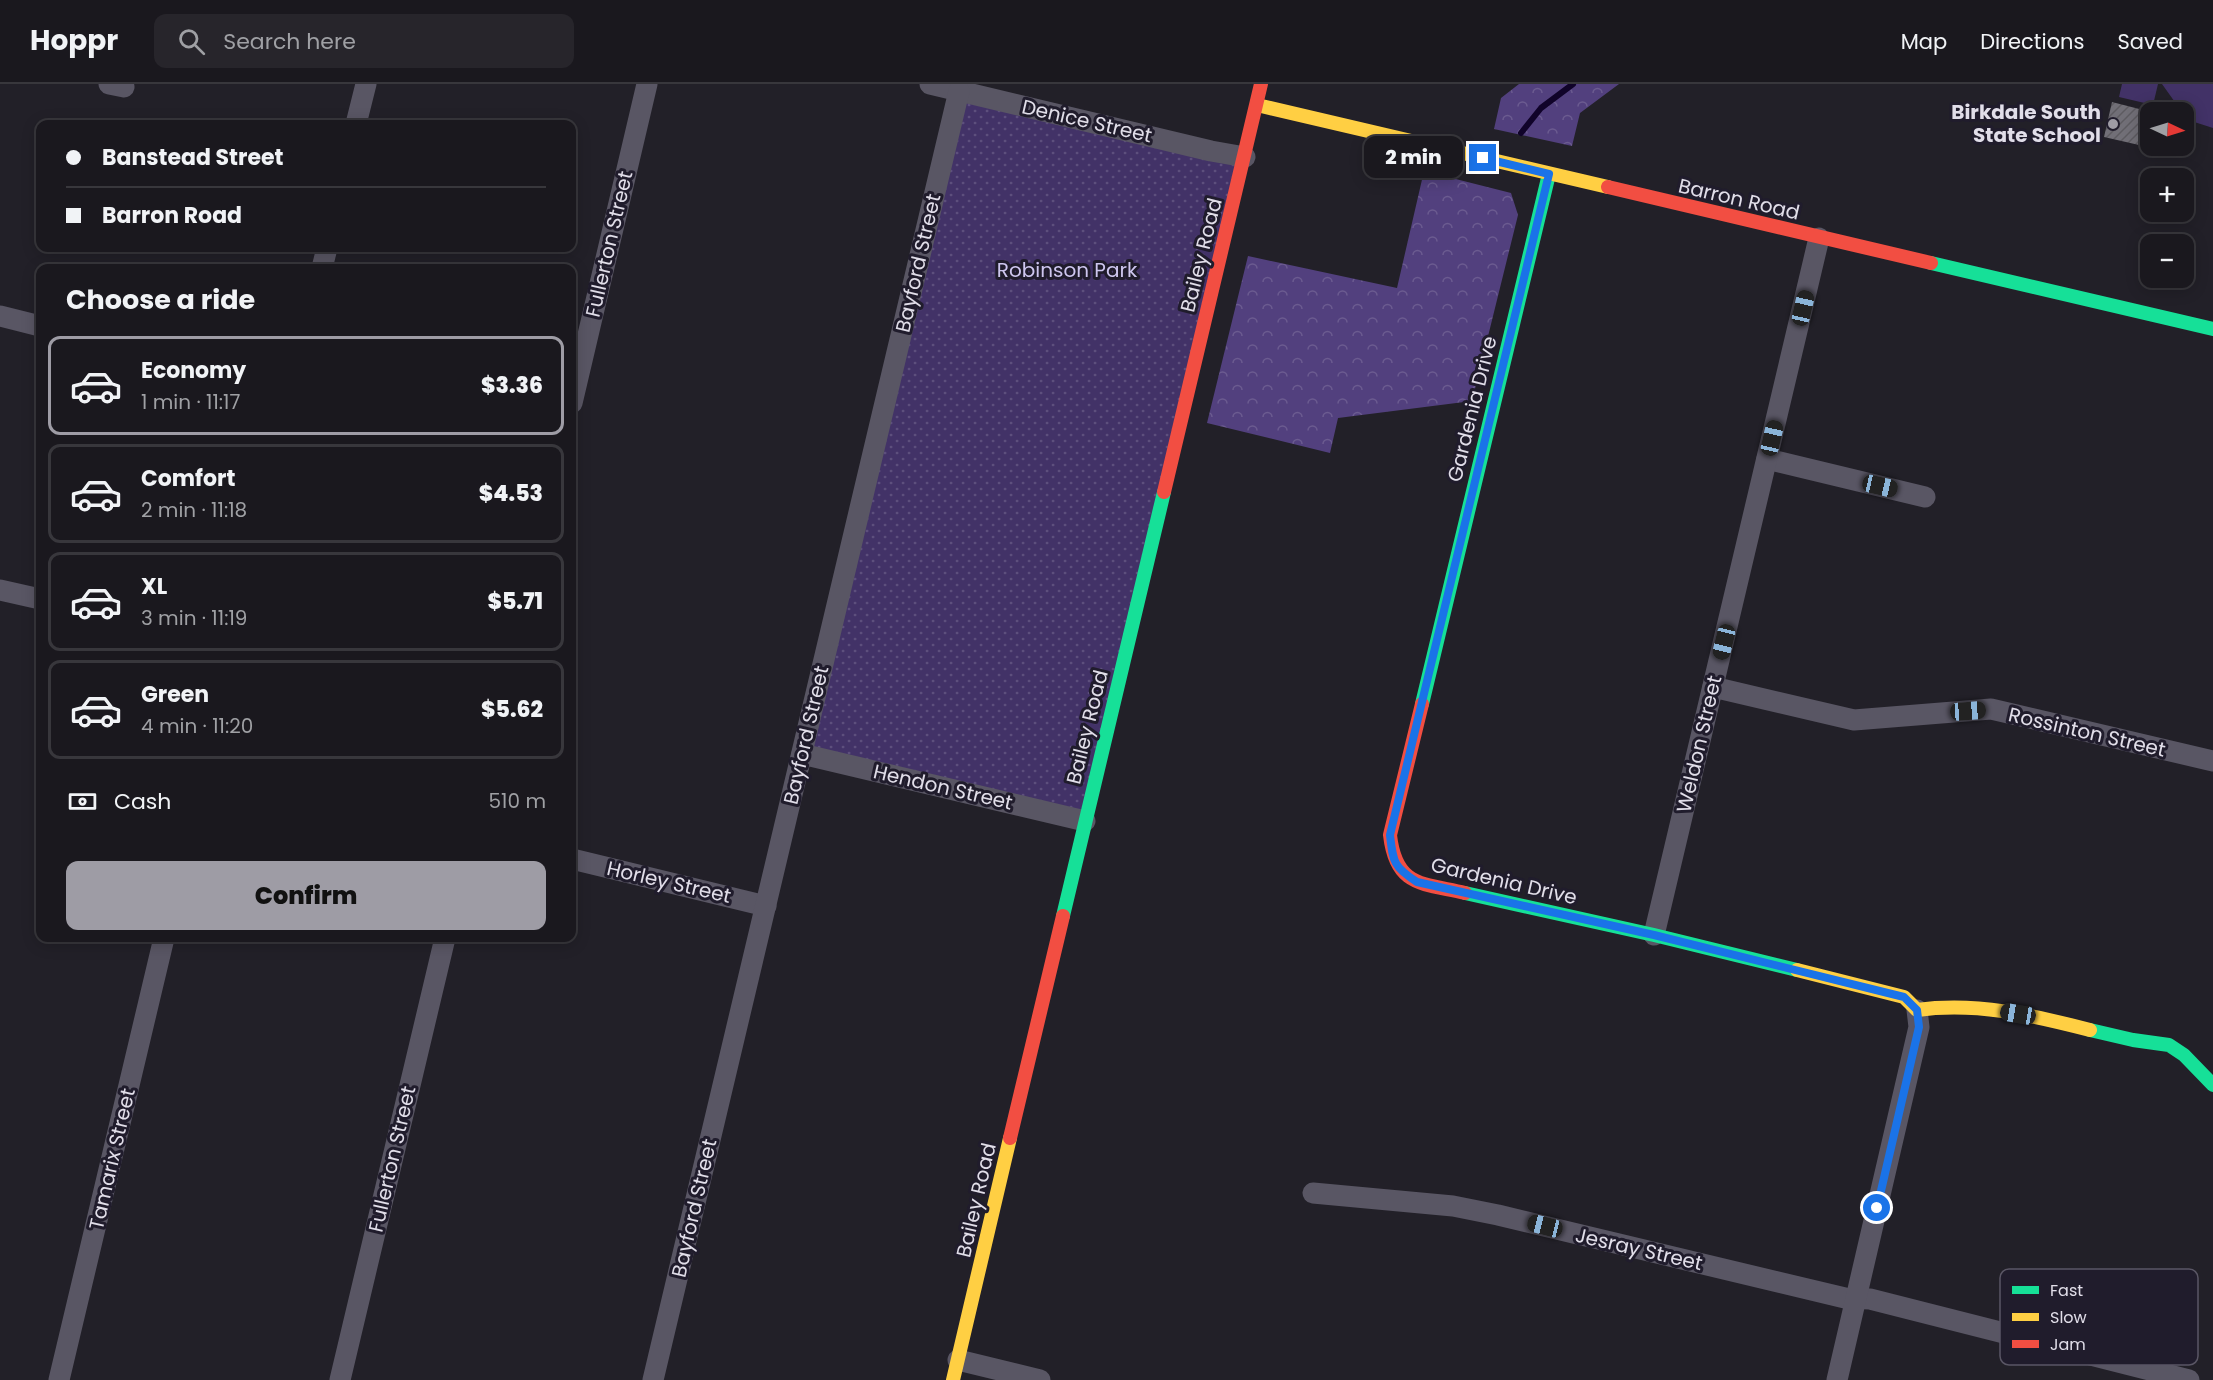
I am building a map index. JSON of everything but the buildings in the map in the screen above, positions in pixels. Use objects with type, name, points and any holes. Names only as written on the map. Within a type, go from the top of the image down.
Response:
[{"type":"street","points":[[357,120],[366,84]]},
{"type":"street","name":"Fullerton Street","points":[[576,386],[647,84]]},
{"type":"street","name":"Denice Street","points":[[930,84],[1245,157]]},
{"type":"street","name":"Bailey Road","points":[[955,1370],[1261,84]]},
{"type":"street","name":"Bayford Street","points":[[653,1380],[959,91]]},
{"type":"street","name":"Barron Road","points":[[1257,105],[2213,330]]},
{"type":"street","name":"Gardenia Drive","points":[[1549,174],[1390,835],[1392,856],[1400,871],[1417,882],[1654,935],[1904,997],[1917,1010]]},
{"type":"street","name":"Weldon Street","points":[[1654,935],[1819,238]]},
{"type":"street","points":[[0,316],[36,325]]},
{"type":"street","points":[[1767,459],[1925,496]]},
{"type":"street","points":[[0,590],[36,598]]},
{"type":"street","name":"Rossinton Street","points":[[1713,687],[1854,720],[1991,709],[2213,761]]},
{"type":"street","name":"Hendon Street","points":[[802,754],[1085,821]]},
{"type":"street","name":"Horley Street","points":[[576,860],[766,906]]},
{"type":"street","name":"Tamarix Street","points":[[59,1380],[163,942]]},
{"type":"street","name":"Fullerton Street","points":[[340,1380],[444,942]]},
{"type":"street","points":[[1837,1380],[1919,1027],[1917,1010],[1938,1006],[1977,1007],[2058,1021],[2172,1047],[2213,1085]]},
{"type":"street","name":"Jesray Street","points":[[1313,1193],[1453,1206],[1845,1298],[1870,1299],[2000,1332]]},
{"type":"street","name":"Jesray Street","points":[[2130,1365],[2189,1380]]},
{"type":"street","points":[[955,1370],[1040,1380]]},
{"type":"green space","points":[[1519,84],[1619,84],[1580,113],[1572,146],[1494,129],[1501,98]]},
{"type":"green space","points":[[2122,84],[2158,84],[2154,102],[2140,102],[2119,97]]},
{"type":"green space","points":[[2162,84],[2213,84],[2213,128],[2194,122],[2194,102],[2175,102]]},
{"type":"green space","name":"Robinson Park","points":[[959,91],[1245,157],[1085,821],[802,754]]},
{"type":"green space","points":[[1424,171],[1511,193],[1518,215],[1472,401],[1338,418],[1330,453],[1207,423],[1248,256],[1397,288]]},
{"type":"waterway","points":[[1521,133],[1541,108],[1573,84]]},
{"type":"traffic: fast","points":[[1422,704],[1549,174]]},
{"type":"traffic: fast","points":[[1931,263],[2213,329]]},
{"type":"traffic: fast","points":[[1063,916],[1164,492]]},
{"type":"traffic: fast","points":[[1465,893],[1797,970]]},
{"type":"traffic: fast","points":[[2090,1030],[2133,1040],[2169,1045],[2184,1055],[2213,1085]]},
{"type":"traffic: slow","points":[[1257,105],[1608,187]]},
{"type":"traffic: slow","points":[[1797,970],[1904,997],[1917,1010],[1961,1008],[2004,1011],[2090,1030]]},
{"type":"traffic: slow","points":[[953,1380],[1010,1138]]},
{"type":"traffic: jam","points":[[1164,492],[1261,84]]},
{"type":"traffic: jam","points":[[1608,187],[1931,263]]},
{"type":"traffic: jam","points":[[1422,704],[1390,835],[1393,852],[1398,865],[1414,880],[1465,893]]},
{"type":"traffic: jam","points":[[1010,1138],[1063,916]]},
{"type":"place","name":"Birkdale South State School","points":[[2113,124]]},
{"type":"route","points":[[1483,158],[1549,174],[1390,835],[1392,856],[1400,871],[1417,882],[1654,935],[1904,997],[1917,1010],[1919,1027],[1877,1208]]}]
